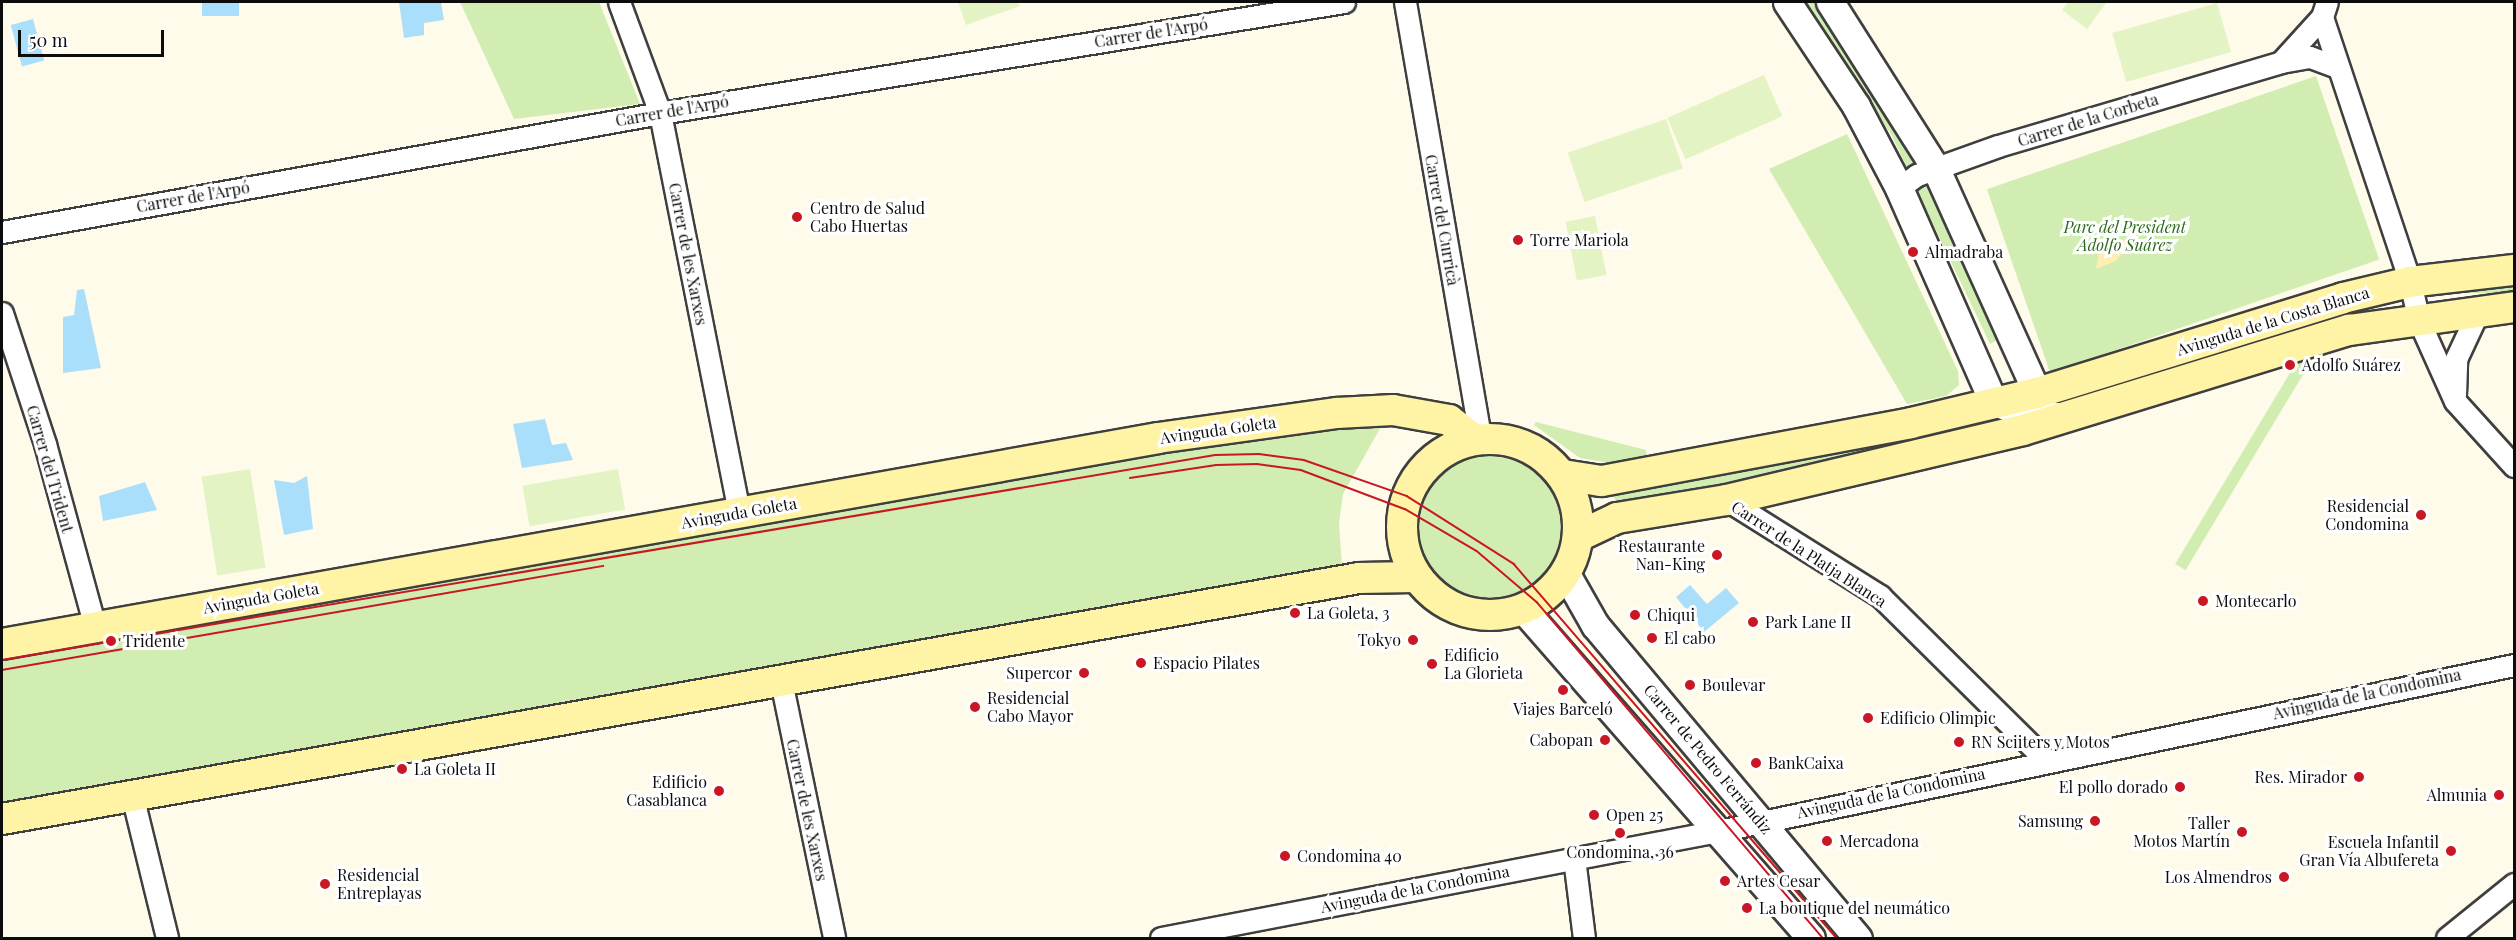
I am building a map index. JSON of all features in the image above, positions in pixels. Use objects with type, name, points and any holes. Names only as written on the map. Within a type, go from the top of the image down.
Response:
[{"type":"main road","name":"Avinguda de la Costa Blanca","points":[[1993,401],[2037,393],[2343,298],[2410,282],[2514,270]]},
{"type":"main road","name":"Avinguda de la Costa Blanca","points":[[1579,536],[1617,518],[1726,500],[2073,417],[2349,330],[2514,307]]},
{"type":"main road","points":[[1563,475],[1602,481],[1911,423],[1993,401]]},
{"type":"main road","name":"Avinguda Goleta","points":[[2,644],[1147,440],[1337,413],[1393,410],[1449,420],[1476,439]]},
{"type":"main road","points":[[1476,439],[1508,440],[1535,450],[1563,475],[1576,503],[1579,536],[1566,574],[1545,597],[1523,609],[1500,615],[1469,613],[1427,592],[1414,578],[1402,554],[1407,496],[1416,478],[1441,453],[1476,439]]},
{"type":"main road","points":[[2,819],[1359,578],[1414,578]]},
{"type":"street","name":"Carrer de les Xarxes","points":[[619,2],[660,113],[739,513]]},
{"type":"street","name":"Carrer de l'Arpó","points":[[2,231],[660,113],[1344,2]]},
{"type":"street","name":"Carrer del Curricà","points":[[1405,2],[1476,439]]},
{"type":"street","points":[[1787,2],[1856,106],[1899,188],[1993,401]]},
{"type":"street","points":[[1830,2],[1936,169],[2037,393]]},
{"type":"street","points":[[2281,62],[2325,9]]},
{"type":"street","points":[[2325,9],[2338,68],[2410,282],[2419,321],[2455,401],[2514,466]]},
{"type":"street","name":"Carrer de la Corbeta","points":[[1899,188],[1917,175],[1998,146],[2281,62],[2310,57],[2338,68]]},
{"type":"street","points":[[2455,401],[2456,359],[2478,312]]},
{"type":"street","name":"Carrer del Trident","points":[[2,313],[45,444],[95,627]]},
{"type":"street","name":"Avinguda de la Costa Blanca","points":[[1993,401],[2027,415],[2073,417]]},
{"type":"street","name":"Carrer de la Platja Blanca","points":[[1726,500],[1880,596],[2046,760]]},
{"type":"street","name":"Carrer de Pedro Ferrándiz","points":[[1566,574],[1596,625],[1858,939]]},
{"type":"street","points":[[1523,609],[1811,939]]},
{"type":"street","name":"Avinguda de la Condomina","points":[[1161,939],[1717,831],[2046,760],[2514,664]]},
{"type":"street","name":"Carrer de les Xarxes","points":[[780,681],[834,939]]},
{"type":"street","points":[[132,795],[167,939]]},
{"type":"street","points":[[1574,858],[1584,939]]},
{"type":"street","points":[[2448,939],[2514,884]]},
{"type":"green space","points":[[460,2],[599,2],[640,104],[514,119]]},
{"type":"green space","points":[[958,2],[1018,2],[1020,6],[966,25]]},
{"type":"green space","points":[[1804,2],[1819,2],[1919,164],[1908,170],[1892,136]]},
{"type":"green space","points":[[2068,2],[2107,2],[2087,29],[2062,10]]},
{"type":"green space","points":[[2217,3],[2231,52],[2126,82],[2112,33]]},
{"type":"green space","points":[[1764,75],[1782,116],[1685,159],[1667,118]]},
{"type":"green space","name":"Parc del President Adolfo Suárez","points":[[2316,76],[2379,259],[2050,373],[1987,189]]},
{"type":"green space","points":[[1666,119],[1683,168],[1585,202],[1568,153]]},
{"type":"green space","points":[[1847,134],[1958,371],[1959,385],[1946,396],[1907,404],[1769,169]]},
{"type":"green space","points":[[1924,177],[1999,339],[1990,344],[1915,186]]},
{"type":"green space","points":[[1595,216],[1606,275],[1577,281],[1566,222]]},
{"type":"green space","points":[[2420,282],[2514,282],[2514,293],[2420,293]]},
{"type":"green space","points":[[2323,318],[2333,324],[2185,570],[2175,564]]},
{"type":"green space","points":[[1536,422],[1646,450],[1647,459],[1615,464],[1580,458],[1534,425]]},
{"type":"green space","points":[[1382,425],[1343,494],[1339,523],[1342,567],[2,810],[2,657],[1312,426]]},
{"type":"green space","points":[[1923,429],[1938,439],[1620,504],[1611,495]]},
{"type":"green space","points":[[1490,455],[1504,456],[1518,461],[1541,476],[1556,499],[1561,513],[1561,541],[1556,555],[1541,578],[1518,593],[1504,598],[1490,599],[1476,598],[1462,593],[1439,578],[1424,555],[1419,541],[1418,527],[1419,513],[1424,499],[1439,476],[1462,461],[1476,456]]},
{"type":"green space","points":[[250,469],[266,568],[217,575],[202,477]]},
{"type":"green space","points":[[618,469],[625,509],[530,526],[522,486]]},
{"type":"sand","points":[[2101,239],[2132,240],[2116,261],[2096,269]]},
{"type":"water","points":[[202,2],[239,2],[239,16],[202,16]]},
{"type":"water","points":[[399,2],[441,2],[444,20],[424,23],[424,35],[404,38]]},
{"type":"water","points":[[33,19],[44,61],[22,66],[11,25]]},
{"type":"water","points":[[84,289],[101,368],[63,373],[63,317],[74,315],[77,290]]},
{"type":"water","points":[[545,419],[552,445],[566,443],[573,460],[522,468],[513,424]]},
{"type":"water","points":[[307,476],[313,529],[284,535],[274,480],[294,483]]},
{"type":"water","points":[[145,482],[157,510],[103,521],[99,496]]},
{"type":"water","points":[[1690,585],[1707,604],[1726,588],[1739,603],[1704,632],[1676,597]]},
{"type":"tram line","points":[[2,660],[1215,455],[1259,454],[1304,460],[1407,496],[1514,564],[1837,938]]},
{"type":"tram line","points":[[1130,478],[1216,465],[1257,464],[1301,470],[1405,509],[1477,551],[1537,602],[1823,938]]},
{"type":"tram line","points":[[2,670],[603,566]]},
{"type":"place","name":"Centro de Salud Cabo Huertas","points":[[797,217]]},
{"type":"place","name":"Torre Mariola","points":[[1518,240]]},
{"type":"place","name":"Almadraba","points":[[1913,252]]},
{"type":"place","name":"Adolfo Suárez","points":[[2290,365]]},
{"type":"place","name":"Residencial Condomina","points":[[2421,515]]},
{"type":"place","name":"Restaurante Nan-King","points":[[1717,555]]},
{"type":"place","name":"Montecarlo","points":[[2203,601]]},
{"type":"place","name":"La Goleta, 3","points":[[1295,613]]},
{"type":"place","name":"Chiqui","points":[[1635,615]]},
{"type":"place","name":"Park Lane II","points":[[1753,622]]},
{"type":"place","name":"El cabo","points":[[1652,638]]},
{"type":"place","name":"Tokyo","points":[[1413,640]]},
{"type":"place","name":"Tridente","points":[[111,641]]},
{"type":"place","name":"Espacio Pilates","points":[[1141,663]]},
{"type":"place","name":"Edificio La Glorieta","points":[[1432,664]]},
{"type":"place","name":"Supercor","points":[[1084,673]]},
{"type":"place","name":"Boulevar","points":[[1690,685]]},
{"type":"place","name":"Viajes Barceló","points":[[1563,690]]},
{"type":"place","name":"Residencial Cabo Mayor","points":[[975,707]]},
{"type":"place","name":"Edificio Olimpic","points":[[1868,718]]},
{"type":"place","name":"Cabopan","points":[[1605,740]]},
{"type":"place","name":"RN Sciiters y Motos","points":[[1959,742]]},
{"type":"place","name":"BankCaixa","points":[[1756,763]]},
{"type":"place","name":"La Goleta II","points":[[402,769]]},
{"type":"place","name":"Res. Mirador","points":[[2359,777]]},
{"type":"place","name":"El pollo dorado","points":[[2180,787]]},
{"type":"place","name":"Edificio Casablanca","points":[[719,791]]},
{"type":"place","name":"Almunia","points":[[2499,795]]},
{"type":"place","name":"Open 25","points":[[1594,815]]},
{"type":"place","name":"Samsung","points":[[2095,821]]},
{"type":"place","name":"Taller Motos Martín","points":[[2242,832]]},
{"type":"place","name":"Condomina, 36","points":[[1620,833]]},
{"type":"place","name":"Mercadona","points":[[1827,841]]},
{"type":"place","name":"Escuela Infantil Gran Vía Albufereta","points":[[2451,851]]},
{"type":"place","name":"Condomina 40","points":[[1285,856]]},
{"type":"place","name":"Los Almendros","points":[[2284,877]]},
{"type":"place","name":"Artes Cesar","points":[[1725,881]]},
{"type":"place","name":"Residencial Entreplayas","points":[[325,884]]},
{"type":"place","name":"La boutique del neumático","points":[[1747,908]]}]
